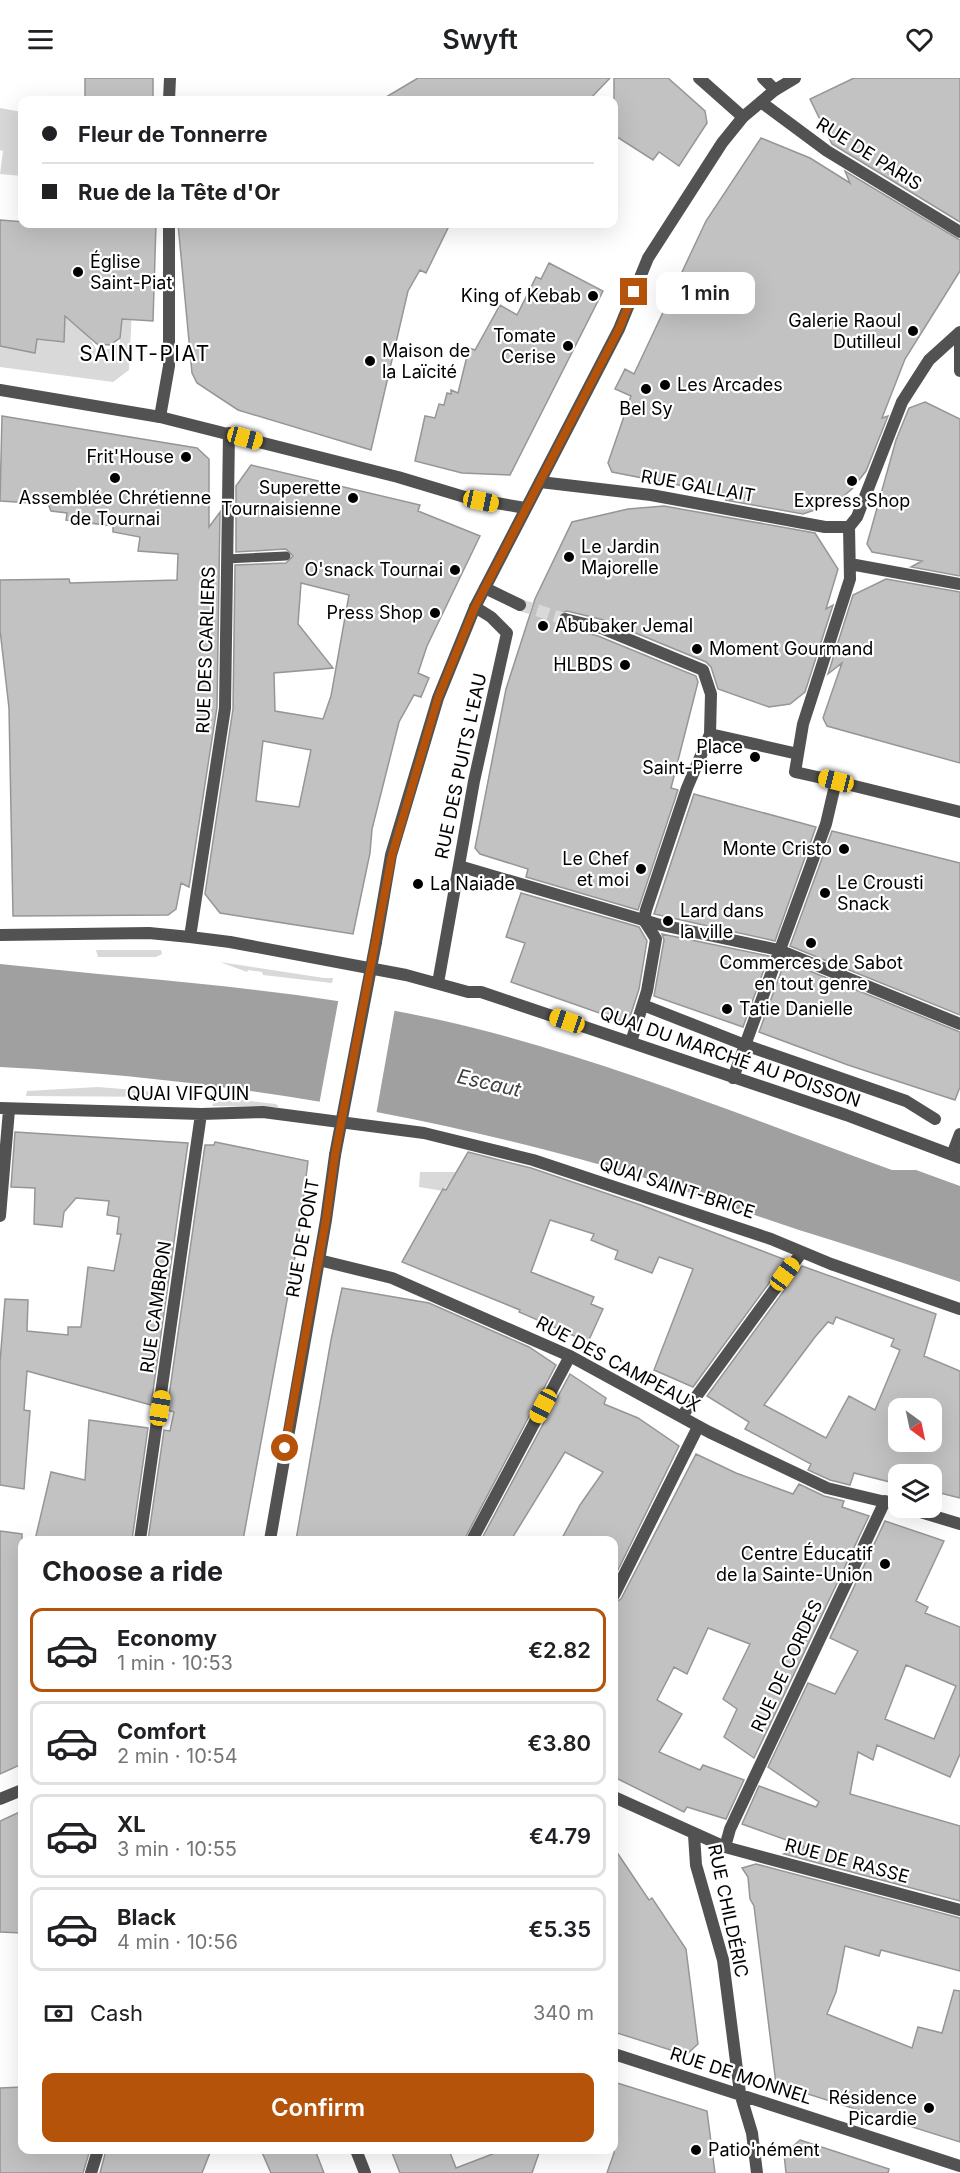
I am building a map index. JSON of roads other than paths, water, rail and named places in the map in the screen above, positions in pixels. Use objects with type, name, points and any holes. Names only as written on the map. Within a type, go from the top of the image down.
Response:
[{"type":"street","points":[[169,96],[170,78]]},
{"type":"street","points":[[699,78],[743,117]]},
{"type":"street","points":[[763,78],[775,90]]},
{"type":"street","name":"RUE DES PUITS L'EAU","points":[[376,942],[392,855],[431,720],[475,607],[619,329],[648,258],[722,143],[743,117],[775,90],[795,78]]},
{"type":"street","name":"RUE DE PARIS","points":[[761,102],[827,152],[960,232]]},
{"type":"street","points":[[160,417],[169,366],[169,228]]},
{"type":"street","points":[[960,332],[960,371]]},
{"type":"street","points":[[960,332],[929,360],[902,402],[857,517],[849,527],[850,579],[803,724],[795,772],[960,812]]},
{"type":"street","points":[[0,390],[160,417],[398,477],[468,498],[525,508]]},
{"type":"street","name":"RUE DES CARLIERS","points":[[190,937],[225,708],[229,433]]},
{"type":"street","name":"RUE GALLAIT","points":[[540,482],[651,495],[825,527],[849,527]]},
{"type":"street","points":[[850,564],[960,584]]},
{"type":"street","points":[[485,588],[520,605]]},
{"type":"street","name":"RUE DES PUITS L'EAU","points":[[438,983],[491,700],[507,633],[491,617],[475,607]]},
{"type":"street","points":[[565,619],[601,628],[704,670],[711,694],[710,734],[687,788],[644,920]]},
{"type":"street","points":[[710,734],[798,753]]},
{"type":"street","points":[[733,1078],[826,824],[836,781]]},
{"type":"street","points":[[459,866],[644,920],[779,950],[960,1024]]},
{"type":"street","points":[[631,1042],[643,1005],[656,939],[644,920]]},
{"type":"street","name":"QUAI DU MARCHÉ AU POISSON","points":[[0,935],[149,933],[190,937],[346,964],[438,983],[468,992],[481,992],[846,1115],[956,1156]]},
{"type":"street","name":"RUE DE PONT","points":[[271,1536],[335,1155],[376,942]]},
{"type":"street","name":"QUAI DU MARCHÉ AU POISSON","points":[[643,1005],[745,1045],[906,1101],[935,1119]]},
{"type":"street","points":[[0,1216],[5,1109]]},
{"type":"street","name":"QUAI VIFQUIN","points":[[5,1109],[201,1114],[263,1113],[375,1127]]},
{"type":"street","name":"RUE CAMBRON","points":[[141,1536],[201,1114]]},
{"type":"street","name":"QUAI SAINT-BRICE","points":[[375,1127],[424,1133],[533,1160],[771,1239],[960,1309]]},
{"type":"street","points":[[956,1156],[960,1134]]},
{"type":"street","points":[[682,1416],[802,1252]]},
{"type":"street","name":"RUE DES CAMPEAUX","points":[[319,1260],[392,1278],[570,1356],[682,1416],[698,1427],[826,1488],[888,1502]]},
{"type":"street","points":[[474,1536],[570,1356]]},
{"type":"street","points":[[618,1587],[698,1427]]},
{"type":"street","name":"RUE DE CORDES","points":[[725,1847],[730,1829],[885,1501]]},
{"type":"street","points":[[940,1518],[960,1524]]},
{"type":"street","points":[[0,1799],[18,1792]]},
{"type":"street","name":"RUE DE RASSE","points":[[618,1799],[725,1847],[960,1910]]},
{"type":"street","name":"RUE CHILDÉRIC","points":[[694,1835],[696,1865],[723,1960],[740,2093],[752,2133],[757,2173]]},
{"type":"street","name":"RUE DE MONNEL","points":[[618,2055],[960,2166]]},
{"type":"street","points":[[91,2173],[97,2154]]},
{"type":"street","points":[[358,2154],[365,2173]]},
{"type":"lane","points":[[227,560],[286,556]]},
{"type":"water","name":"Escaut","points":[[0,964],[276,992],[385,1009],[497,1034],[611,1068],[892,1170],[916,1170],[960,1186],[960,1282],[626,1172],[528,1145],[453,1128],[379,1112],[228,1088],[76,1072],[0,1067]]},
{"type":"tunnel","points":[[520,605],[565,619]]},
{"type":"place","name":"Église Saint-Piat","points":[[78,272]]},
{"type":"place","name":"King of Kebab","points":[[593,296]]},
{"type":"place","name":"Galerie Raoul Dutilleul","points":[[913,331]]},
{"type":"place","name":"Tomate Cerise","points":[[568,346]]},
{"type":"place","name":"Maison de la Laïcité","points":[[370,361]]},
{"type":"place","name":"Les Arcades","points":[[665,385]]},
{"type":"place","name":"Bel Sy","points":[[646,389]]},
{"type":"place","name":"Frit'House","points":[[186,457]]},
{"type":"place","name":"Assemblée Chrétienne de Tournai","points":[[115,478]]},
{"type":"place","name":"Express Shop","points":[[852,481]]},
{"type":"place","name":"Superette Tournaisienne","points":[[353,498]]},
{"type":"place","name":"Le Jardin Majorelle","points":[[569,557]]},
{"type":"place","name":"O'snack Tournai","points":[[455,570]]},
{"type":"place","name":"Press Shop","points":[[435,613]]},
{"type":"place","name":"Abubaker Jemal","points":[[543,626]]},
{"type":"place","name":"Moment Gourmand","points":[[697,649]]},
{"type":"place","name":"HLBDS","points":[[625,665]]},
{"type":"place","name":"Place Saint-Pierre","points":[[755,757]]},
{"type":"place","name":"Monte Cristo","points":[[844,849]]},
{"type":"place","name":"Le Chef et moi","points":[[641,869]]},
{"type":"place","name":"La Naiade","points":[[418,884]]},
{"type":"place","name":"Le Crousti Snack","points":[[825,893]]},
{"type":"place","name":"Lard dans la ville","points":[[668,921]]},
{"type":"place","name":"Commerces de Sabot en tout genre","points":[[811,943]]},
{"type":"place","name":"Tatie Danielle","points":[[727,1009]]},
{"type":"place","name":"Centre Éducatif de la Sainte-Union","points":[[885,1564]]},
{"type":"place","name":"Résidence Picardie","points":[[929,2108]]},
{"type":"place","name":"Patio'nément","points":[[696,2150]]},
{"type":"district","name":"SAINT-PIAT","points":[[145,354]]}]
